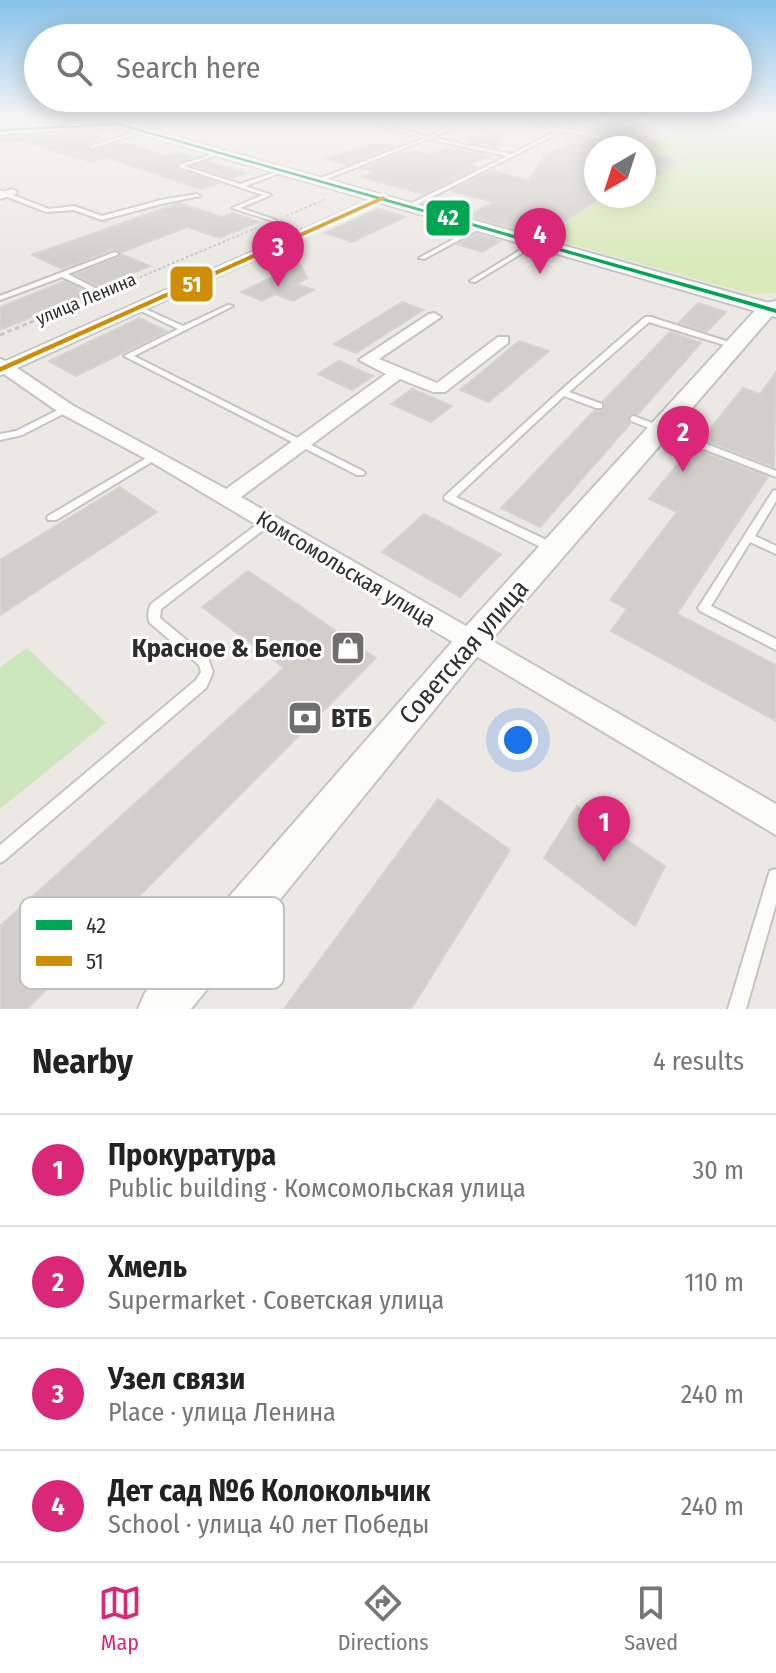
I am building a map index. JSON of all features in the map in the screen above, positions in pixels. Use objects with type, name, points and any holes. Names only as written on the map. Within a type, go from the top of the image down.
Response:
[{"type":"main road","points":[[272,167],[773,308]]},
{"type":"street","name":"улица Ленина","points":[[2,367],[383,198]]},
{"type":"street","name":"Советская улица","points":[[256,897],[553,549],[647,424],[773,308]]},
{"type":"street","points":[[434,317],[367,360],[439,389],[503,340]]},
{"type":"street","name":"Комсомольская улица","points":[[2,367],[66,409],[155,456],[776,820]]},
{"type":"street","points":[[227,498],[398,373]]},
{"type":"street","name":"Советская улица","points":[[161,1009],[178,989]]},
{"type":"lane","points":[[182,167],[268,195],[235,208],[274,221]]},
{"type":"lane","points":[[320,180],[353,167]]},
{"type":"lane","points":[[410,206],[489,167]]},
{"type":"lane","points":[[240,186],[283,170]]},
{"type":"lane","points":[[4,194],[48,211],[74,208],[102,218],[197,196]]},
{"type":"lane","points":[[422,258],[481,226]]},
{"type":"lane","points":[[473,281],[537,242]]},
{"type":"lane","points":[[3,295],[115,254]]},
{"type":"lane","points":[[62,274],[101,293]]},
{"type":"lane","points":[[230,306],[128,356],[360,473]]},
{"type":"lane","points":[[139,308],[184,329]]},
{"type":"lane","points":[[553,549],[449,498],[648,319],[734,345]]},
{"type":"lane","points":[[563,393],[599,406]]},
{"type":"lane","points":[[0,437],[19,433],[66,409]]},
{"type":"lane","points":[[647,424],[776,474]]},
{"type":"lane","points":[[52,518],[155,456]]},
{"type":"lane","points":[[776,493],[704,608],[776,645]]},
{"type":"lane","points":[[0,855],[201,684],[207,672],[204,662],[154,620],[155,607],[267,522]]},
{"type":"lane","points":[[748,537],[776,550]]},
{"type":"lane","points":[[737,1009],[776,877]]},
{"type":"path","name":"улица Ленина","points":[[0,335],[350,189]]},
{"type":"green space","points":[[656,167],[776,167],[776,293],[751,294],[540,236],[584,208],[656,208]]},
{"type":"green space","points":[[27,648],[106,723],[0,809],[0,667]]},
{"type":"building","points":[[136,167],[176,167],[218,183],[201,189]]},
{"type":"building","points":[[197,167],[226,167],[247,173],[232,178]]},
{"type":"building","points":[[477,167],[424,194],[362,177],[375,172],[362,169]]},
{"type":"building","points":[[537,167],[584,167],[585,208],[565,221],[544,215],[519,230],[467,216],[494,202],[451,191],[491,171],[529,180]]},
{"type":"building","points":[[656,167],[669,167],[656,176]]},
{"type":"building","points":[[179,203],[222,217],[232,213],[259,222],[219,238],[187,227],[120,253],[114,249],[62,269],[32,255]]},
{"type":"building","points":[[378,209],[405,217],[352,242],[325,233]]},
{"type":"building","points":[[477,234],[501,241],[482,252],[457,244]]},
{"type":"building","points":[[121,254],[150,266],[99,287],[75,274],[118,258]]},
{"type":"building","points":[[300,264],[307,278],[296,284],[314,290],[293,301],[275,294],[262,301],[241,292]]},
{"type":"building","points":[[65,281],[87,292],[83,293],[86,295],[0,330],[0,307]]},
{"type":"building","points":[[402,302],[423,310],[356,353],[334,344]]},
{"type":"building","points":[[698,303],[726,312],[706,332],[679,323]]},
{"type":"building","points":[[139,318],[167,331],[76,376],[49,361]]},
{"type":"building","points":[[670,332],[701,343],[638,414],[628,416],[630,424],[540,527],[501,508],[594,411],[604,410],[603,401]]},
{"type":"building","points":[[519,341],[549,351],[489,402],[460,390]]},
{"type":"building","points":[[339,361],[373,376],[352,390],[318,374]]},
{"type":"building","points":[[776,372],[774,467],[702,439],[743,388],[760,394]]},
{"type":"building","points":[[412,389],[452,406],[431,422],[391,404]]},
{"type":"building","points":[[695,449],[768,477],[677,614],[776,665],[776,721],[611,631],[627,609],[610,600],[677,512],[649,499],[682,459],[685,460]]},
{"type":"building","points":[[120,487],[157,512],[0,615],[0,560]]},
{"type":"building","points":[[424,514],[501,554],[460,597],[382,552]]},
{"type":"building","points":[[248,571],[376,658],[138,897],[32,897],[284,668],[202,607]]},
{"type":"building","points":[[438,799],[510,850],[411,1009],[284,1009]]},
{"type":"building","points":[[577,806],[665,866],[635,926],[544,858]]},
{"type":"building","points":[[20,908],[20,989],[47,989],[27,1009],[0,1009],[0,926]]},
{"type":"transit line","name":"42","points":[[270,167],[776,311]]},
{"type":"transit line","name":"51","points":[[0,370],[383,198]]},
{"type":"place","name":"Дет сад №6 Колокольчик","points":[[540,274]]},
{"type":"place","name":"Узел связи","points":[[278,287]]},
{"type":"place","name":"Хмель","points":[[683,472]]},
{"type":"place","name":"Красное & Белое","points":[[348,648]]},
{"type":"place","name":"ВТБ","points":[[305,718]]},
{"type":"place","name":"Прокуратура","points":[[604,862]]}]
